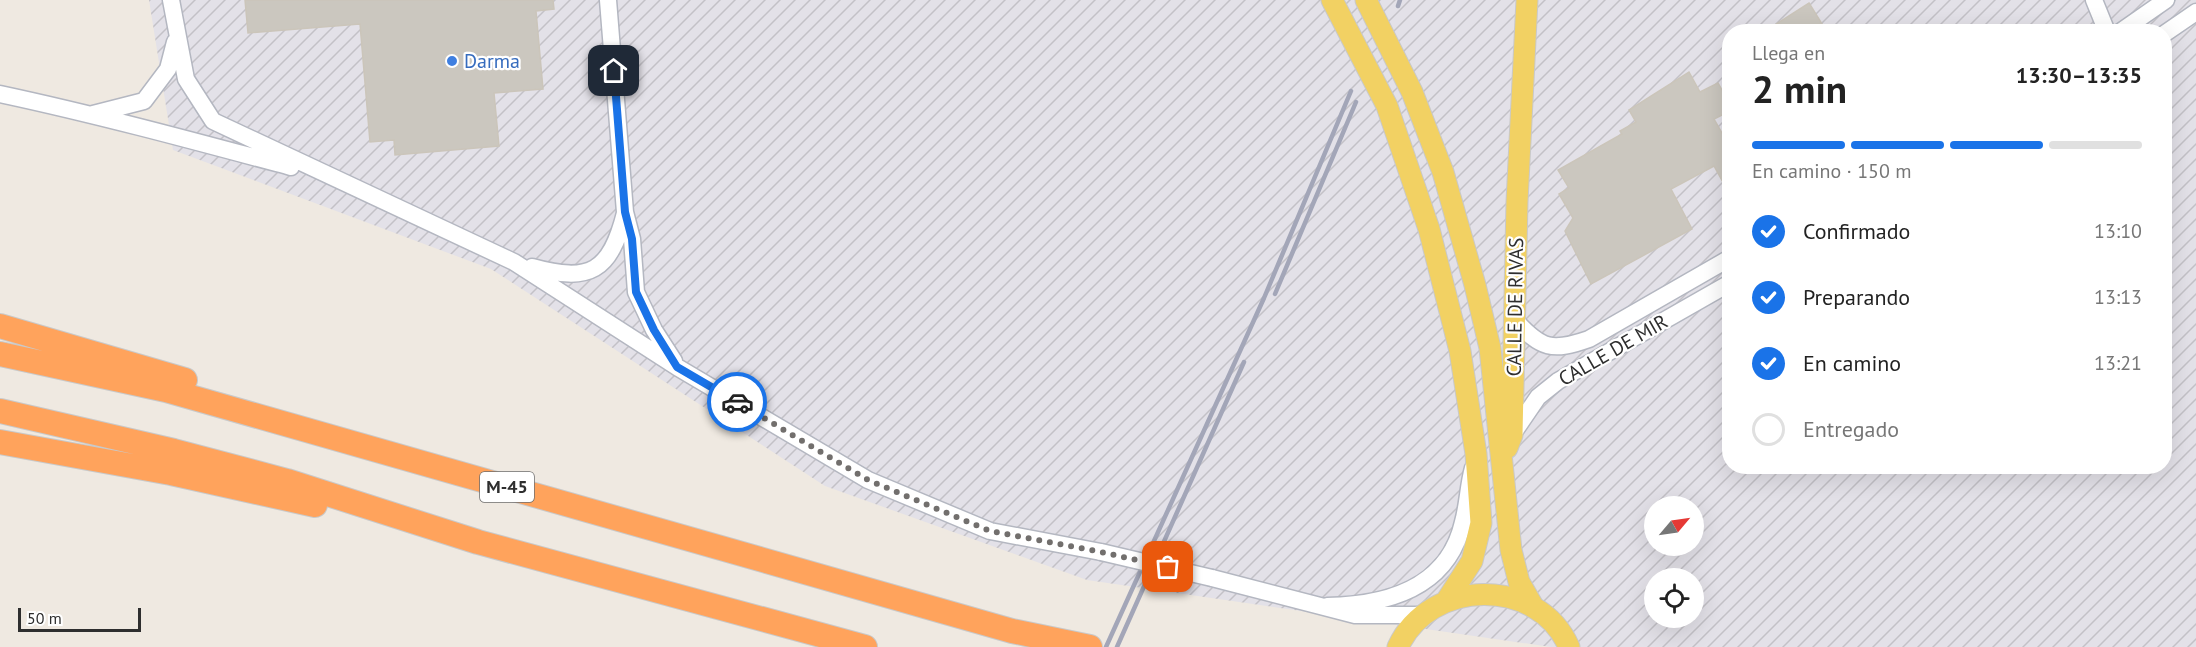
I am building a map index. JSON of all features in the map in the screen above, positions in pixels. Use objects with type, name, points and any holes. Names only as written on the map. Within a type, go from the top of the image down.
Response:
[{"type":"highway","points":[[0,326],[173,375],[497,485]]},
{"type":"highway","name":"M-45","points":[[0,354],[166,390],[1012,631],[1090,647]]},
{"type":"highway","points":[[0,411],[174,451],[286,481],[478,542]]},
{"type":"highway","points":[[0,442],[171,472],[478,542],[865,647]]},
{"type":"main road","points":[[1332,0],[1387,106],[1414,181],[1460,351],[1476,454],[1481,523],[1472,561],[1447,600]]},
{"type":"main road","points":[[1366,0],[1412,92],[1443,172],[1461,232],[1490,348],[1502,460]]},
{"type":"main road","name":"CALLE DE RIVAS","points":[[1527,0],[1512,435],[1502,460],[1511,550],[1519,582],[1533,608]]},
{"type":"main road","points":[[1398,647],[1404,634],[1422,615],[1447,600],[1487,593],[1510,598],[1533,608],[1556,626],[1569,647]]},
{"type":"street","points":[[171,0],[176,38],[186,79],[213,121],[329,178],[514,262],[677,367],[868,480],[990,531],[1101,552],[1327,606],[1355,615],[1422,615]]},
{"type":"street","points":[[608,0],[625,212],[632,239],[636,292],[654,330],[677,367]]},
{"type":"street","points":[[2094,0],[2104,24]]},
{"type":"street","points":[[2132,24],[2166,0]]},
{"type":"street","points":[[2172,28],[2196,12]]},
{"type":"street","points":[[92,114],[144,101],[168,69],[176,38]]},
{"type":"street","points":[[0,94],[92,114],[129,126],[329,178]]},
{"type":"street","points":[[514,262],[558,274],[578,274],[594,268],[609,257],[618,241],[625,212]]},
{"type":"street","name":"CALLE DE MIR","points":[[1515,320],[1530,336],[1550,348],[1568,347],[1589,339],[1722,263]]},
{"type":"street","name":"CALLE DE MIR","points":[[1512,435],[1538,397],[1558,381],[1722,289]]},
{"type":"street","points":[[1327,606],[1359,606],[1387,600],[1411,591],[1444,562],[1456,542],[1463,522],[1466,496],[1476,454]]},
{"type":"shaded area","points":[[149,0],[2196,0],[2196,647],[1551,647],[1087,580],[825,486],[491,269],[173,150]]},
{"type":"building","name":"Darma","points":[[245,0],[553,0],[554,9],[536,11],[543,89],[494,93],[499,146],[395,155],[394,140],[370,142],[360,24],[248,33]]},
{"type":"building","points":[[1809,3],[1822,24],[1776,24]]},
{"type":"building","points":[[1689,72],[1700,92],[1718,83],[1722,90],[1722,115],[1714,119],[1722,133],[1722,180],[1714,166],[1671,189],[1692,229],[1591,284],[1565,231],[1573,218],[1559,194],[1569,188],[1558,170],[1622,134],[1620,131],[1636,122],[1629,110]]},
{"type":"railway","points":[[1398,6],[1400,0]]},
{"type":"railway","points":[[1106,647],[1264,298],[1351,91]]},
{"type":"railway","points":[[1275,294],[1356,102]]},
{"type":"railway","points":[[1117,647],[1244,362]]},
{"type":"way so far","points":[[737,402],[868,480],[990,531],[1168,567]]},
{"type":"place","name":"Darma","points":[[452,61]]},
{"type":"route","points":[[614,71],[625,212],[632,239],[636,292],[654,330],[677,367],[737,402]]}]
